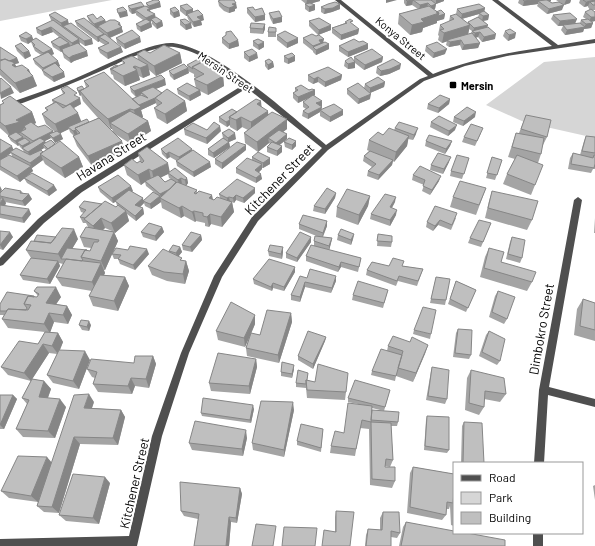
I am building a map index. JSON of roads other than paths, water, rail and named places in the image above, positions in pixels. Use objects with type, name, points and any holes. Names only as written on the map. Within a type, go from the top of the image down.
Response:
[{"type":"street","name":"Konya Street","points":[[338,0],[432,76]]},
{"type":"street","points":[[495,0],[556,46]]},
{"type":"street","name":"Kitchener Street","points":[[132,544],[157,436],[185,352],[218,276],[255,219],[326,148],[422,80],[463,65],[507,54],[595,41]]},
{"type":"street","name":"Mersin Street","points":[[0,108],[146,51],[173,45],[190,49],[205,57],[247,85],[326,148]]},
{"type":"street","name":"Havana Street","points":[[0,263],[41,221],[79,190],[247,85]]},
{"type":"street","name":"Dimbokro Street","points":[[539,462],[544,390],[578,200]]},
{"type":"street","points":[[544,390],[595,403]]},
{"type":"street","points":[[538,534],[538,546]]},
{"type":"street","points":[[0,544],[132,544]]},
{"type":"place","name":"Mersin","points":[[453,85]]}]
